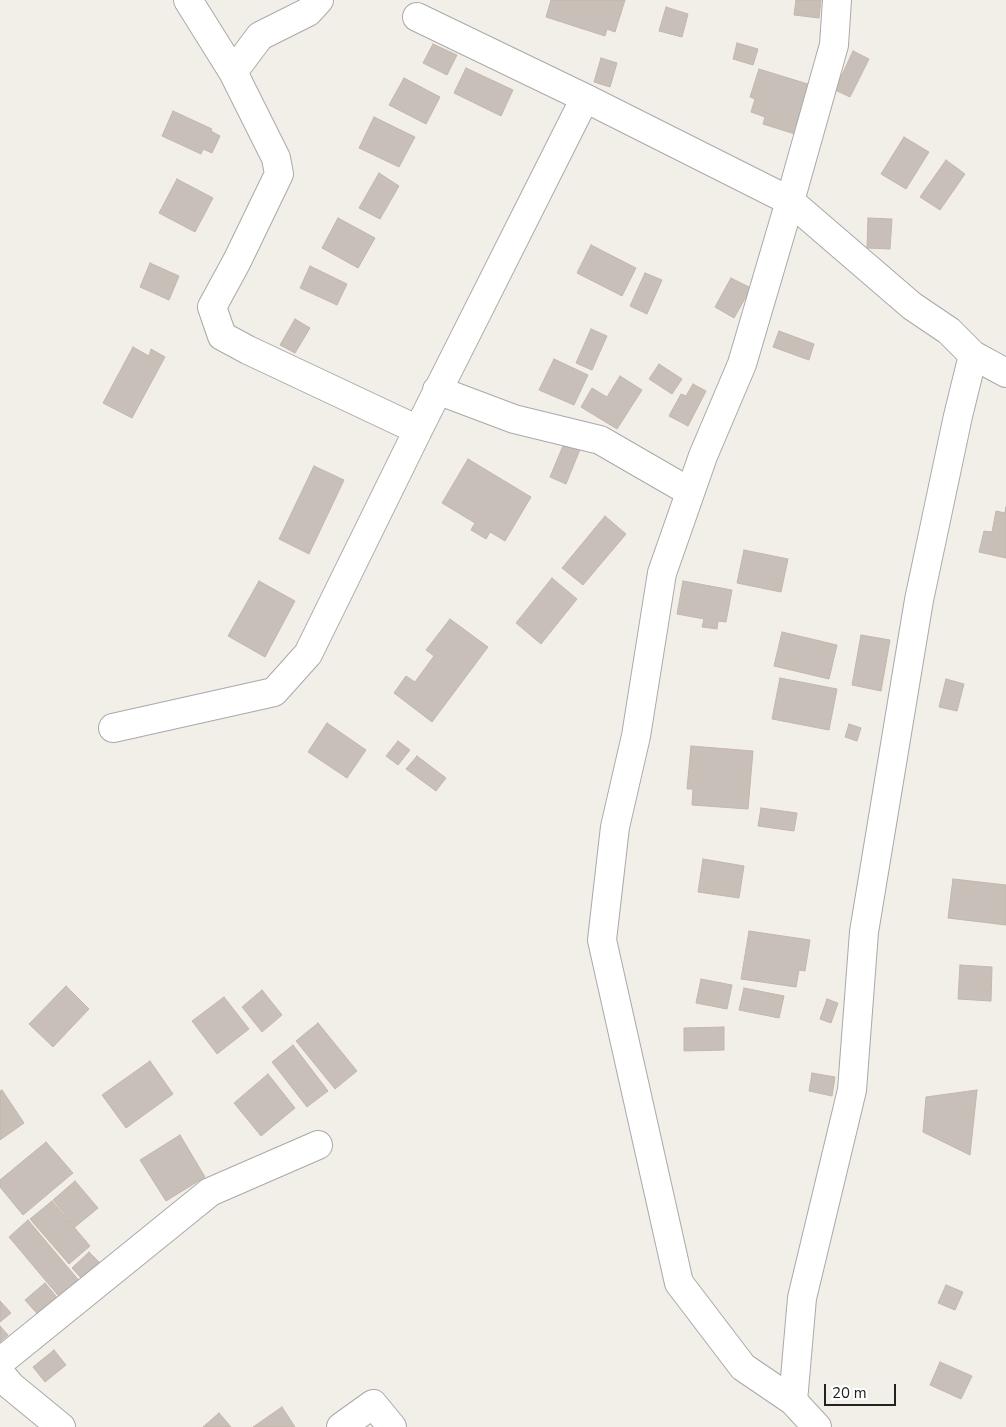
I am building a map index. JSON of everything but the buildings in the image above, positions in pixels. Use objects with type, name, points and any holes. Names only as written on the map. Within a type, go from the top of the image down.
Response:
[{"type":"street","points":[[188,0],[233,72],[276,158],[279,174],[237,261],[212,307],[222,336],[418,430]]},
{"type":"street","points":[[233,72],[260,36],[308,12],[319,0]]},
{"type":"street","points":[[817,1427],[794,1401],[744,1367],[679,1283],[602,940],[615,827],[636,736],[662,573],[702,456],[742,364],[834,45],[838,0]]},
{"type":"street","points":[[417,17],[585,98],[790,201],[912,306],[949,331],[973,355],[1006,373]]},
{"type":"street","points":[[113,728],[274,692],[308,654],[585,98]]},
{"type":"street","points":[[794,1401],[802,1298],[852,1090],[864,932],[919,600],[958,416],[973,355]]},
{"type":"street","points":[[438,390],[514,419],[600,440],[690,492]]},
{"type":"street","points":[[0,1362],[210,1192],[318,1145]]},
{"type":"street","points":[[0,1373],[11,1386],[61,1427]]},
{"type":"street","points":[[341,1427],[373,1404],[392,1427]]}]
